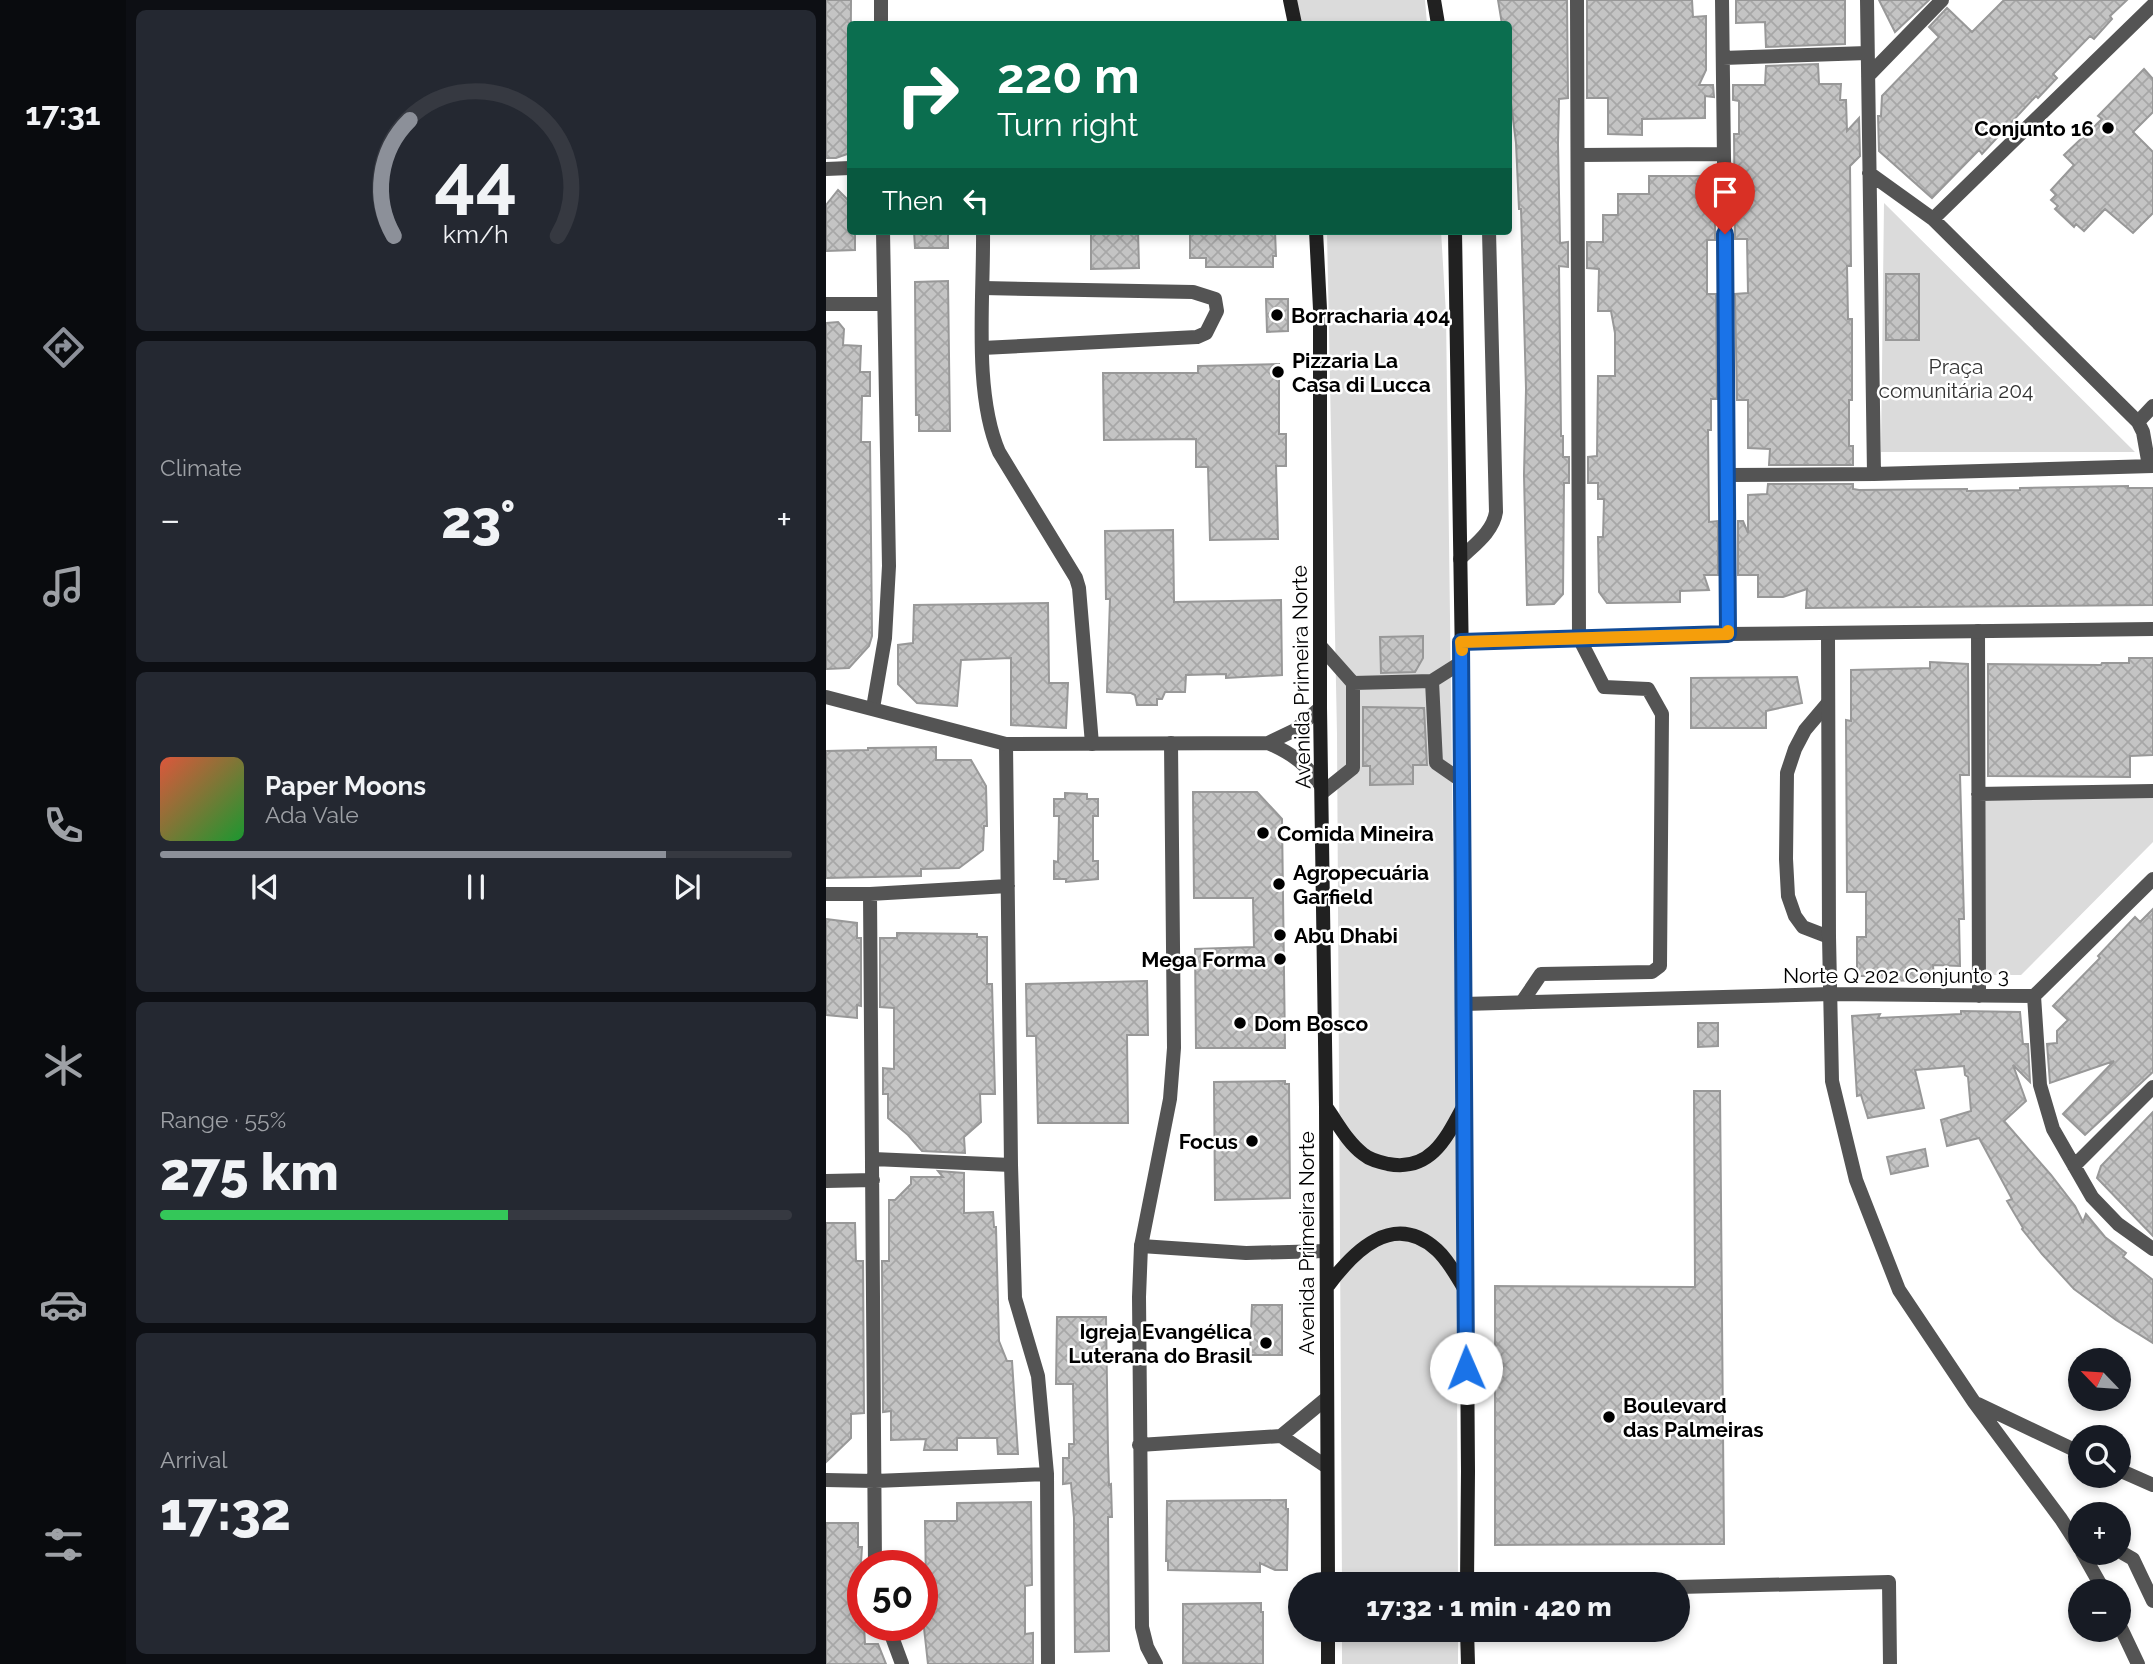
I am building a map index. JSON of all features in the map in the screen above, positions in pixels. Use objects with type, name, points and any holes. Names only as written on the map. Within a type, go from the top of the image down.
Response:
[{"type":"main road","points":[[1290,0],[1294,21]]},
{"type":"main road","points":[[1434,0],[1438,21]]},
{"type":"main road","name":"Avenida Primeira Norte","points":[[1316,235],[1320,309],[1320,708],[1326,1107],[1328,1572]]},
{"type":"main road","points":[[1455,235],[1462,662],[1466,1572]]},
{"type":"main road","points":[[1326,1107],[1350,1142],[1363,1154],[1378,1162],[1396,1166],[1413,1165],[1431,1155],[1445,1139],[1465,1105]]},
{"type":"main road","points":[[1327,1287],[1348,1259],[1356,1253],[1383,1236],[1400,1235],[1419,1238],[1437,1250],[1452,1268],[1465,1292]]},
{"type":"main road","points":[[1328,1642],[1328,1664]]},
{"type":"main road","points":[[1467,1642],[1468,1664]]},
{"type":"street","points":[[881,0],[881,21]]},
{"type":"street","points":[[1522,1002],[1541,974],[1652,972],[1660,967],[1662,714],[1648,690],[1604,687],[1579,638],[1577,0]]},
{"type":"street","points":[[1722,0],[1728,634]]},
{"type":"street","points":[[1867,0],[1874,474]]},
{"type":"street","points":[[1868,76],[1942,0]]},
{"type":"street","points":[[1933,219],[2153,5]]},
{"type":"street","points":[[1723,58],[1867,53]]},
{"type":"street","points":[[1578,155],[1724,153]]},
{"type":"street","points":[[826,169],[847,168]]},
{"type":"street","points":[[1728,475],[1874,474],[2151,466],[2138,422],[1933,219],[1869,173]]},
{"type":"street","points":[[873,708],[885,638],[889,566],[883,235]]},
{"type":"street","points":[[983,235],[982,348],[990,432],[999,452],[1076,578],[1092,744]]},
{"type":"street","points":[[1461,559],[1488,531],[1496,512],[1489,235]]},
{"type":"street","points":[[982,348],[1197,337],[1206,333],[1217,311],[1215,299],[1194,292],[984,288]]},
{"type":"street","points":[[826,304],[883,304]]},
{"type":"street","points":[[2138,422],[2153,406]]},
{"type":"street","points":[[1461,642],[1728,634],[2153,629]]},
{"type":"street","points":[[1978,631],[1979,996]]},
{"type":"street","points":[[1828,634],[1832,1081],[1856,1180],[1899,1290],[1974,1402],[2068,1529]]},
{"type":"street","points":[[826,697],[1006,744],[1268,743],[1304,762],[1323,790],[1353,768],[1353,683],[1322,648]]},
{"type":"street","points":[[1353,683],[1432,681],[1462,662]]},
{"type":"street","points":[[1432,681],[1436,763],[1462,782]]},
{"type":"street","points":[[1827,704],[1805,730],[1787,773],[1786,848],[1788,896],[1796,916],[1803,927],[1829,937]]},
{"type":"street","points":[[1268,743],[1295,730],[1320,708]]},
{"type":"street","points":[[1156,1664],[1147,1647],[1142,1626],[1139,1297],[1142,1246],[1170,1099],[1174,1048],[1171,743]]},
{"type":"street","points":[[1006,744],[1015,1298],[1038,1376],[1047,1474],[1048,1664]]},
{"type":"street","points":[[1978,794],[2153,791]]},
{"type":"street","points":[[2035,996],[2153,879]]},
{"type":"street","points":[[826,894],[1008,886]]},
{"type":"street","points":[[870,894],[875,1550]]},
{"type":"street","name":"Norte Q 202 Conjunto 3","points":[[1464,1003],[1830,994],[2035,996],[2040,1085],[2053,1129],[2092,1197],[2118,1224],[2153,1250]]},
{"type":"street","points":[[2074,1166],[2153,1087]]},
{"type":"street","points":[[873,1159],[1011,1165]]},
{"type":"street","points":[[826,1181],[873,1180]]},
{"type":"street","points":[[1142,1246],[1246,1253],[1326,1251]]},
{"type":"street","points":[[1139,1445],[1281,1436],[1327,1398]]},
{"type":"street","points":[[1974,1402],[2068,1447]]},
{"type":"street","points":[[1281,1436],[1328,1466]]},
{"type":"street","points":[[826,1480],[875,1481],[1047,1474]]},
{"type":"street","points":[[2131,1476],[2153,1485]]},
{"type":"street","points":[[2131,1558],[2153,1601]]},
{"type":"street","points":[[1690,1587],[1889,1582],[1890,1664]]},
{"type":"street","points":[[894,1641],[902,1664]]},
{"type":"street","points":[[2128,1642],[2138,1664]]},
{"type":"green space","points":[[1289,0],[1425,0],[1427,21],[1294,21]]},
{"type":"green space","name":"Praça comunitária 204","points":[[1884,203],[2135,452],[1881,452]]},
{"type":"green space","points":[[1327,235],[1441,235],[1446,314],[1455,996],[1458,1572],[1342,1572],[1337,734]]},
{"type":"green space","points":[[2153,794],[2153,842],[2021,975],[1979,975],[1984,796]]},
{"type":"green space","points":[[1342,1642],[1458,1642],[1458,1664],[1342,1664]]},
{"type":"building","points":[[826,0],[851,0],[851,21],[847,21],[847,154],[826,158]]},
{"type":"building","points":[[1498,0],[1567,0],[1568,98],[1559,99],[1558,144],[1560,243],[1568,242],[1568,267],[1559,266],[1561,436],[1563,457],[1569,457],[1569,483],[1564,483],[1563,594],[1554,604],[1527,605],[1524,475],[1526,389],[1521,209],[1512,111],[1512,21],[1502,21]]},
{"type":"building","points":[[1587,0],[1692,0],[1693,17],[1706,16],[1706,70],[1699,85],[1713,85],[1714,97],[1705,96],[1705,118],[1642,119],[1642,135],[1608,134],[1608,98],[1587,98]]},
{"type":"building","points":[[1736,0],[1845,0],[1845,44],[1766,47],[1765,22],[1736,23]]},
{"type":"building","points":[[1879,0],[1929,0],[1895,32]]},
{"type":"building","points":[[2004,0],[2127,0],[2110,16],[2112,19],[2094,39],[2090,36],[2053,74],[2057,78],[2038,98],[2036,96],[1982,154],[1979,150],[1932,198],[1879,151],[1878,116],[1881,116],[1882,96],[1939,37],[1929,27],[1947,8],[1972,32]]},
{"type":"building","points":[[1818,64],[1819,84],[1841,84],[1840,100],[1846,100],[1847,131],[1859,118],[1860,156],[1850,166],[1851,266],[1847,266],[1848,319],[1852,319],[1849,446],[1853,446],[1853,465],[1769,465],[1770,449],[1748,448],[1748,400],[1737,400],[1735,294],[1748,293],[1747,239],[1735,239],[1734,134],[1739,134],[1739,101],[1733,100],[1733,85],[1765,85],[1766,66]]},
{"type":"building","points":[[2144,69],[2153,79],[2153,112],[2133,132],[2153,152],[2153,213],[2133,233],[2105,209],[2084,231],[2076,224],[2074,227],[2055,209],[2058,206],[2051,200],[2056,195],[2051,190],[2074,165],[2064,155],[2102,119],[2098,116]]},
{"type":"building","points":[[1649,176],[1701,176],[1715,193],[1715,240],[1707,240],[1707,294],[1716,294],[1717,399],[1711,399],[1711,430],[1708,430],[1709,522],[1718,521],[1718,575],[1704,575],[1709,590],[1680,591],[1680,602],[1607,603],[1599,592],[1598,537],[1603,537],[1604,499],[1598,499],[1598,483],[1588,483],[1588,457],[1597,456],[1598,376],[1615,376],[1615,333],[1611,311],[1598,311],[1599,269],[1587,268],[1587,242],[1603,242],[1603,215],[1618,215],[1618,194],[1649,194]]},
{"type":"building","points":[[838,190],[847,199],[847,235],[855,235],[855,250],[826,251],[826,205]]},
{"type":"building","points":[[914,235],[948,235],[948,248],[915,248]]},
{"type":"building","points":[[1091,235],[1138,235],[1139,268],[1091,269]]},
{"type":"building","points":[[1190,235],[1275,235],[1276,256],[1273,256],[1273,267],[1206,267],[1206,258],[1190,258]]},
{"type":"building","points":[[1886,274],[1919,274],[1919,340],[1886,340]]},
{"type":"building","points":[[948,281],[950,431],[919,431],[919,415],[916,415],[915,282]]},
{"type":"building","name":"Borracharia 404","points":[[1266,299],[1288,299],[1288,331],[1267,332]]},
{"type":"building","points":[[838,322],[844,329],[843,345],[861,346],[860,372],[870,372],[870,396],[862,396],[861,442],[870,442],[872,636],[869,646],[849,668],[826,669],[826,323]]},
{"type":"building","points":[[1279,364],[1279,434],[1286,434],[1286,466],[1276,466],[1278,539],[1210,540],[1208,467],[1196,467],[1196,439],[1104,440],[1103,373],[1198,373],[1198,366]]},
{"type":"building","points":[[1768,484],[1853,484],[1853,489],[1859,490],[1967,491],[2128,486],[2153,488],[2153,605],[1806,608],[1807,589],[1783,597],[1758,597],[1758,575],[1738,575],[1738,521],[1743,521],[1748,533],[1748,495],[1767,494]]},
{"type":"building","points":[[1173,530],[1174,602],[1281,600],[1282,675],[1226,678],[1226,674],[1186,675],[1185,692],[1165,692],[1162,699],[1157,699],[1157,705],[1137,705],[1135,695],[1131,693],[1107,692],[1110,599],[1106,599],[1105,531]]},
{"type":"building","points":[[1048,603],[1049,683],[1068,683],[1066,728],[1011,725],[1011,658],[961,660],[957,706],[917,703],[898,684],[898,645],[913,643],[914,605]]},
{"type":"building","points":[[1423,636],[1423,658],[1415,672],[1381,673],[1380,637]]},
{"type":"building","points":[[2129,658],[2153,658],[2153,755],[2130,756],[2130,777],[1988,776],[1988,664],[2101,665],[2129,663]]},
{"type":"building","points":[[1930,662],[1968,664],[1969,775],[1960,775],[1964,919],[1959,919],[1960,966],[1933,965],[1934,980],[1880,981],[1880,976],[1857,976],[1857,937],[1866,937],[1866,892],[1847,892],[1846,720],[1851,721],[1851,670],[1930,668]]},
{"type":"building","points":[[1797,677],[1802,703],[1766,711],[1766,728],[1691,728],[1691,678]]},
{"type":"building","points":[[1363,707],[1424,708],[1427,765],[1413,765],[1413,784],[1370,785],[1370,766],[1363,766]]},
{"type":"building","points":[[936,747],[936,760],[971,760],[986,786],[987,826],[984,826],[983,850],[959,868],[921,869],[921,876],[826,878],[826,751]]},
{"type":"building","points":[[1193,792],[1257,792],[1282,819],[1285,1048],[1196,1048],[1195,949],[1254,947],[1253,898],[1194,898]]},
{"type":"building","points":[[1065,793],[1087,794],[1087,799],[1098,799],[1098,816],[1093,816],[1093,861],[1098,861],[1098,879],[1066,882],[1066,879],[1054,879],[1054,861],[1058,862],[1059,816],[1054,816],[1054,799],[1065,799]]},
{"type":"building","points":[[2153,909],[2153,1072],[2085,1135],[2063,1114],[2114,1061],[2050,1083],[2047,1044],[2057,1043],[2057,1031],[2068,1020],[2053,1006],[2135,917],[2140,922]]},
{"type":"building","points":[[826,919],[857,923],[857,938],[861,938],[861,1006],[857,1005],[857,1018],[826,1015]]},
{"type":"building","points":[[897,933],[977,934],[977,937],[987,937],[987,984],[992,984],[995,1094],[980,1094],[981,1122],[964,1137],[965,1153],[922,1151],[888,1118],[888,1094],[883,1094],[883,1068],[894,1069],[894,1008],[880,1007],[880,938],[897,938]]},
{"type":"building","points":[[1147,981],[1148,1035],[1127,1035],[1128,1123],[1038,1123],[1036,1036],[1027,1036],[1026,984]]},
{"type":"building","points":[[1961,1011],[2020,1012],[2023,1044],[2028,1044],[2030,1082],[2013,1065],[2026,1101],[2004,1121],[2051,1175],[2075,1206],[2083,1222],[2086,1214],[2105,1237],[2126,1253],[2123,1257],[2153,1280],[2153,1343],[2074,1289],[2042,1254],[2022,1229],[2007,1201],[2012,1199],[1979,1138],[1947,1146],[1941,1120],[1971,1111],[1968,1077],[1965,1075],[1964,1066],[1915,1070],[1924,1108],[1868,1118],[1861,1095],[1857,1096],[1852,1016],[1880,1014],[1878,1018],[1961,1014]]},
{"type":"building","points":[[1698,1023],[1718,1023],[1718,1046],[1698,1047]]},
{"type":"building","name":"Focus","points":[[1285,1081],[1285,1084],[1289,1084],[1290,1198],[1215,1200],[1214,1082]]},
{"type":"building","name":"Boulevard das Palmeiras","points":[[1694,1091],[1720,1091],[1724,1544],[1495,1545],[1495,1286],[1695,1287]]},
{"type":"building","points":[[2153,1112],[2153,1236],[2097,1178],[2101,1166]]},
{"type":"building","points":[[1925,1149],[1928,1166],[1891,1174],[1887,1157]]},
{"type":"building","points":[[938,1171],[964,1173],[964,1213],[993,1212],[996,1227],[999,1341],[1007,1361],[1012,1361],[1018,1454],[998,1454],[997,1438],[957,1438],[957,1450],[924,1450],[926,1439],[891,1440],[891,1411],[883,1412],[882,1261],[889,1261],[889,1200],[895,1200],[911,1184],[911,1177],[943,1177]]},
{"type":"building","points":[[826,1223],[855,1223],[856,1261],[863,1261],[864,1413],[851,1414],[851,1438],[826,1462]]},
{"type":"building","name":"Igreja Evangélica Luterana do Brasil","points":[[1252,1305],[1282,1305],[1282,1355],[1250,1355]]},
{"type":"building","points":[[1057,1317],[1106,1317],[1112,1517],[1108,1517],[1109,1651],[1075,1652],[1074,1518],[1071,1483],[1063,1484],[1063,1458],[1069,1458],[1069,1444],[1074,1444],[1073,1384],[1056,1384]]},
{"type":"building","points":[[1286,1500],[1287,1570],[1275,1570],[1260,1563],[1260,1572],[1168,1570],[1167,1501]]},
{"type":"building","points":[[1031,1502],[1032,1585],[1025,1586],[1025,1634],[1033,1633],[1033,1664],[928,1664],[925,1641],[938,1641],[938,1550],[925,1550],[925,1521],[957,1521],[957,1503]]},
{"type":"building","points":[[826,1523],[858,1523],[858,1547],[862,1547],[862,1550],[847,1550],[847,1641],[878,1644],[886,1664],[826,1664]]},
{"type":"building","points":[[1261,1603],[1263,1664],[1183,1663],[1183,1604]]},
{"type":"slow traffic","points":[[1462,650],[1461,642],[1728,634],[1728,631]]},
{"type":"place","name":"Conjunto 16","points":[[2108,128]]},
{"type":"place","name":"Borracharia 404","points":[[1277,315]]},
{"type":"place","name":"Pizzaria La Casa di Lucca","points":[[1278,372]]},
{"type":"place","name":"Comida Mineira","points":[[1263,833]]},
{"type":"place","name":"Agropecuária Garfield","points":[[1279,884]]},
{"type":"place","name":"Abu Dhabi","points":[[1280,935]]},
{"type":"place","name":"Mega Forma","points":[[1280,959]]},
{"type":"place","name":"Dom Bosco","points":[[1240,1023]]},
{"type":"place","name":"Focus","points":[[1252,1141]]},
{"type":"place","name":"Igreja Evangélica Luterana do Brasil","points":[[1266,1343]]},
{"type":"place","name":"Boulevard das Palmeiras","points":[[1609,1417]]},
{"type":"route","points":[[1466,1368],[1461,642],[1728,634],[1725,234]]}]
